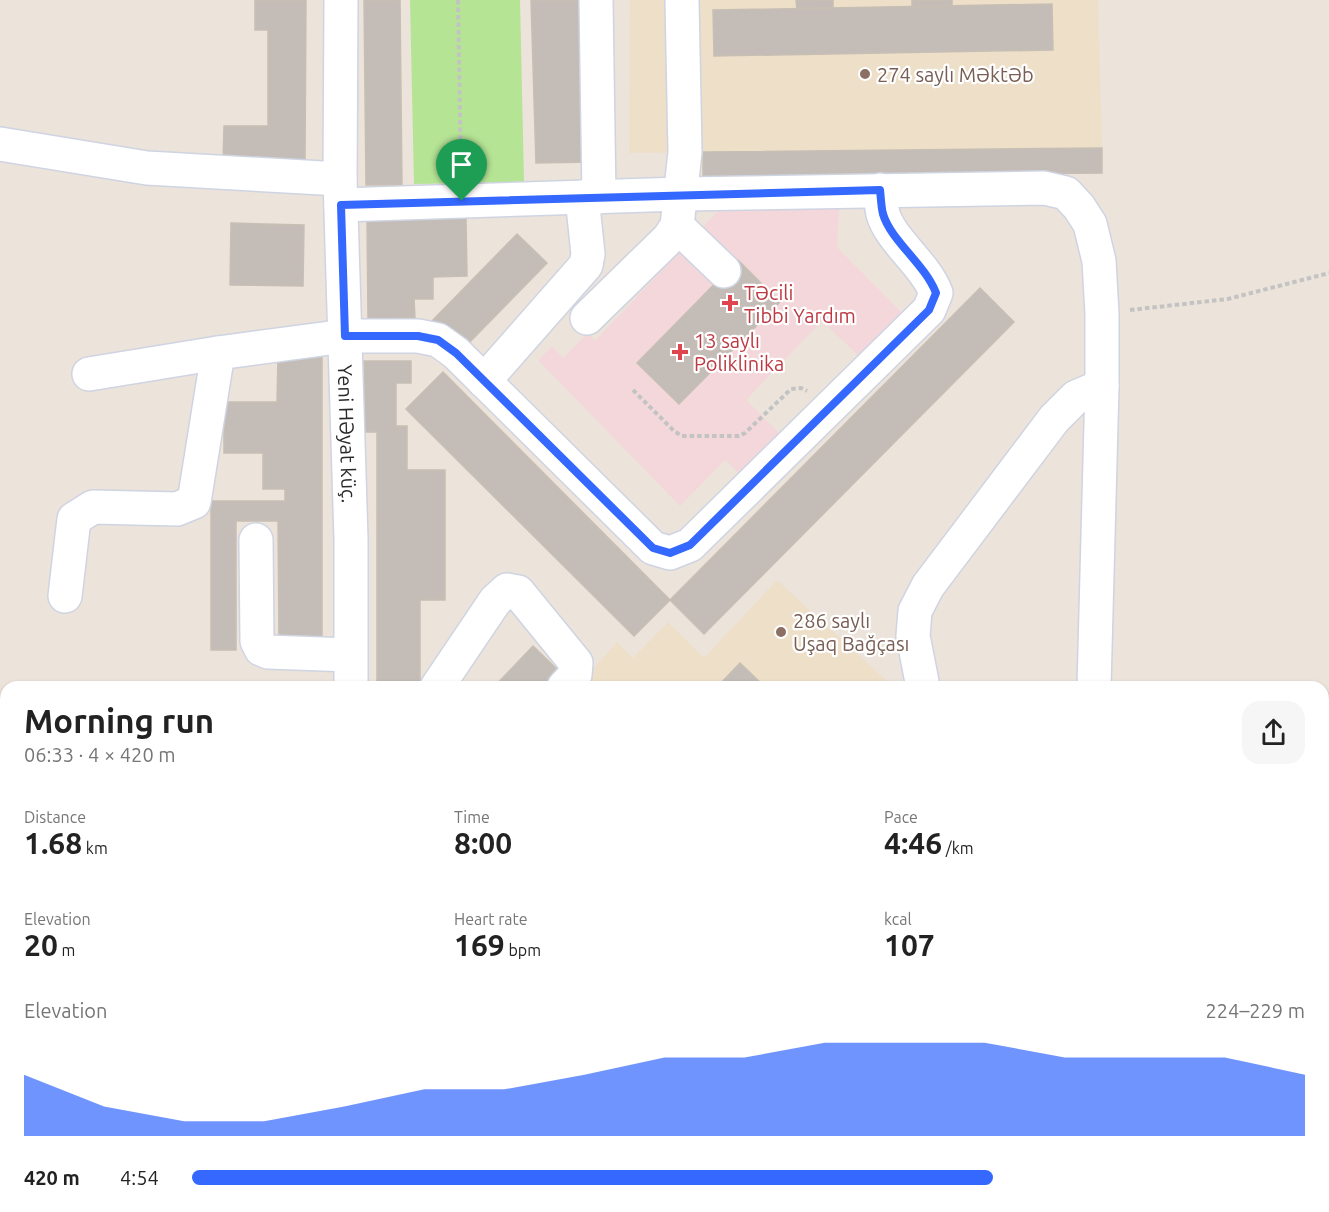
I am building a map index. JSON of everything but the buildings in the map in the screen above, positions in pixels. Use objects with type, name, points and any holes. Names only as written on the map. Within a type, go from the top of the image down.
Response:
[{"type":"street","name":"Yeni Həyat küç.","points":[[341,0],[341,192],[351,538],[351,681]]},
{"type":"street","points":[[484,381],[586,265],[596,0]]},
{"type":"street","points":[[587,318],[669,237],[677,226],[685,152],[681,0]]},
{"type":"street","points":[[0,144],[147,168],[341,192],[462,201],[880,190],[1044,188],[1066,193],[1090,224],[1099,261],[1102,386],[1094,681]]},
{"type":"street","points":[[89,374],[218,353],[345,336],[418,336],[438,340],[456,353],[653,548],[670,553],[690,545],[929,310],[936,293],[930,279],[894,233],[884,216],[880,190]]},
{"type":"street","points":[[677,226],[724,271]]},
{"type":"street","points":[[65,596],[74,519],[93,507],[177,509],[194,502],[218,353]]},
{"type":"street","points":[[922,681],[913,636],[915,611],[928,586],[1054,419],[1076,397],[1102,386]]},
{"type":"street","points":[[256,540],[257,641],[261,649],[268,652],[350,655]]},
{"type":"street","points":[[441,681],[495,601],[507,590],[518,592],[576,663],[575,675],[570,681]]},
{"type":"path","points":[[458,0],[462,201]]},
{"type":"path","points":[[1102,314],[1228,299],[1329,273]]},
{"type":"path","points":[[633,390],[674,431],[682,436],[739,436],[791,389],[807,390],[826,411]]},
{"type":"shaded area","name":"274 saylı Məktəb","points":[[630,0],[1098,0],[1102,148],[629,153]]},
{"type":"shaded area","name":"13 saylı Poliklinika","points":[[839,208],[837,247],[904,315],[862,359],[822,321],[746,400],[786,440],[746,480],[725,460],[680,506],[538,360],[552,346],[563,358],[588,333],[595,341],[719,210]]},
{"type":"shaded area","name":"286 saylı Uşaq Bağçası","points":[[777,580],[887,681],[582,681],[617,642],[633,658],[668,622],[704,658]]},
{"type":"green space","points":[[410,0],[520,0],[524,182],[414,184]]},
{"type":"place","name":"274 saylı Məktəb","points":[[865,74]]},
{"type":"place","name":"Təcili Tibbi Yardım","points":[[730,303]]},
{"type":"place","name":"13 saylı Poliklinika","points":[[680,352]]},
{"type":"place","name":"286 saylı Uşaq Bağçası","points":[[781,632]]},
{"type":"route","points":[[880,190],[884,216],[894,233],[930,279],[936,293],[929,310],[690,545],[670,553],[653,548],[456,353],[438,340],[418,336],[345,336],[341,205],[462,201],[880,190]]}]
